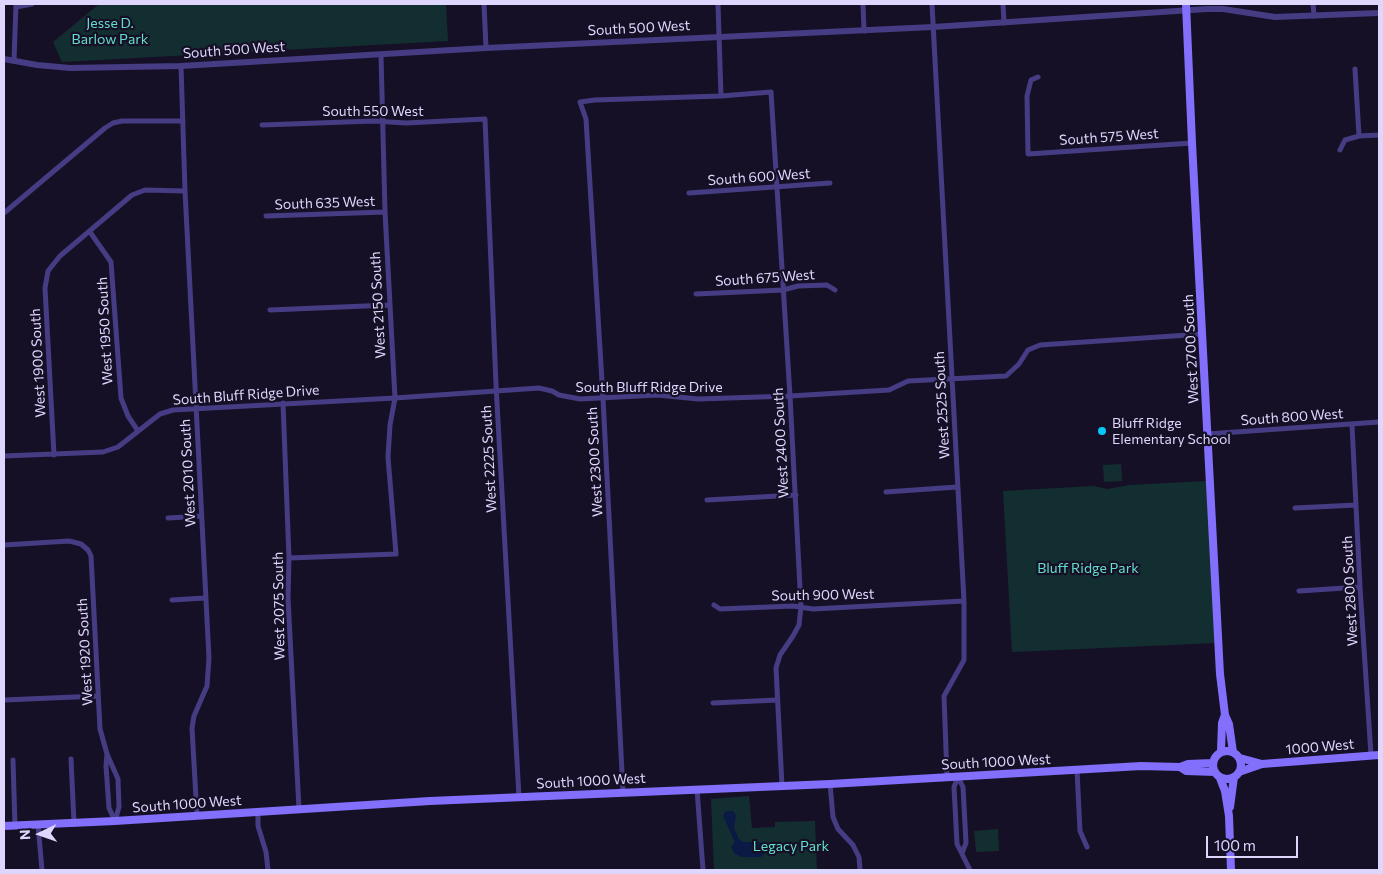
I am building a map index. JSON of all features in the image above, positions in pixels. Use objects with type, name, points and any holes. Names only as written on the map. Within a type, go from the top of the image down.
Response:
[{"type":"main road","name":"West 2700 South","points":[[1186,7],[1220,674],[1225,715],[1229,724],[1233,752]]},
{"type":"main road","name":"West 2700 South","points":[[1221,751],[1222,723],[1225,715]]},
{"type":"main road","points":[[1231,870],[1229,816],[1225,791],[1212,763],[1221,751],[1233,752],[1240,758],[1262,764]]},
{"type":"main road","name":"1000 West","points":[[1262,764],[1375,755]]},
{"type":"main road","points":[[1229,816],[1237,775],[1241,765],[1240,758]]},
{"type":"main road","name":"South 1000 West","points":[[1180,768],[1188,764],[1212,763]]},
{"type":"main road","points":[[1218,775],[1227,779],[1262,764]]},
{"type":"main road","name":"South 1000 West","points":[[4,826],[519,797],[830,784],[1141,766],[1180,768],[1186,771],[1218,775]]},
{"type":"street","points":[[14,60],[16,5],[32,4]]},
{"type":"street","points":[[484,4],[486,48]]},
{"type":"street","points":[[718,4],[721,96]]},
{"type":"street","points":[[863,4],[864,31]]},
{"type":"street","name":"West 2525 South","points":[[932,4],[964,601],[964,660],[944,696],[947,777]]},
{"type":"street","points":[[1003,4],[1004,23]]},
{"type":"street","points":[[1313,4],[1314,16]]},
{"type":"street","name":"South 500 West","points":[[4,59],[36,65],[92,69],[181,66],[486,48],[933,28],[1186,7],[1275,17],[1379,13]]},
{"type":"street","name":"West 2150 South","points":[[289,558],[396,554],[388,457],[390,425],[395,398],[385,212],[381,55]]},
{"type":"street","name":"West 2010 South","points":[[181,66],[184,191],[209,676],[207,686],[194,716],[192,728],[197,816]]},
{"type":"street","points":[[1355,69],[1359,136]]},
{"type":"street","name":"South 575 West","points":[[1038,77],[1031,80],[1026,96],[1028,154],[1192,143]]},
{"type":"street","name":"West 2400 South","points":[[721,96],[771,92],[801,606],[799,624],[780,655],[776,668],[782,786]]},
{"type":"street","name":"West 2300 South","points":[[624,792],[586,119],[580,102],[721,96]]},
{"type":"street","name":"South 550 West","points":[[262,124],[382,121],[406,123],[485,118]]},
{"type":"street","name":"West 2225 South","points":[[485,118],[496,391],[519,797]]},
{"type":"street","points":[[4,213],[113,123],[122,121],[183,121]]},
{"type":"street","points":[[1340,150],[1345,140],[1359,136],[1379,135]]},
{"type":"street","name":"South 600 West","points":[[690,193],[830,183]]},
{"type":"street","points":[[90,232],[132,195],[138,192],[146,190],[184,191]]},
{"type":"street","name":"South 635 West","points":[[266,216],[385,212]]},
{"type":"street","name":"West 1900 South","points":[[54,455],[45,288],[48,271],[60,256],[90,232]]},
{"type":"street","name":"West 1950 South","points":[[90,232],[112,262],[121,398],[128,416],[138,431]]},
{"type":"street","name":"South 675 West","points":[[696,294],[783,290],[798,286],[827,285],[835,290]]},
{"type":"street","points":[[270,310],[389,305]]},
{"type":"street","name":"South Bluff Ridge Drive","points":[[4,456],[85,454],[110,450],[128,441],[160,414],[173,410],[539,388],[571,398],[658,395],[698,399],[889,390],[908,381],[1006,376],[1019,364],[1028,350],[1040,345],[1203,334]]},
{"type":"street","name":"West 2075 South","points":[[283,403],[289,558],[288,598],[299,809]]},
{"type":"street","name":"South 800 West","points":[[1207,434],[1379,422]]},
{"type":"street","name":"West 2800 South","points":[[1352,425],[1360,587],[1375,755]]},
{"type":"street","points":[[886,492],[957,487]]},
{"type":"street","points":[[707,500],[796,495]]},
{"type":"street","points":[[1295,508],[1356,504]]},
{"type":"street","points":[[168,518],[201,516]]},
{"type":"street","name":"West 1920 South","points":[[4,545],[69,541],[81,544],[91,556],[100,729],[107,754],[118,779],[119,807],[115,821]]},
{"type":"street","points":[[1299,591],[1360,587]]},
{"type":"street","points":[[172,600],[206,598]]},
{"type":"street","name":"South 900 West","points":[[714,605],[720,608],[801,606],[813,609],[964,601]]},
{"type":"street","points":[[4,700],[98,696]]},
{"type":"street","points":[[713,703],[777,700]]},
{"type":"street","name":"West 1920 South","points":[[107,754],[109,808],[115,821]]},
{"type":"street","points":[[71,759],[74,823]]},
{"type":"street","points":[[12,760],[15,826]]},
{"type":"street","points":[[1077,770],[1080,831],[1087,847]]},
{"type":"street","points":[[958,777],[954,787],[957,844],[970,870]]},
{"type":"street","points":[[958,777],[963,787],[964,797],[966,843],[962,853]]},
{"type":"street","points":[[830,784],[833,817],[838,829],[853,845],[859,857],[860,870]]},
{"type":"street","points":[[697,789],[703,870]]},
{"type":"street","points":[[258,812],[258,826],[266,852],[268,870]]},
{"type":"street","points":[[38,825],[42,870]]},
{"type":"green space","name":"Jesse D. Barlow Park","points":[[99,4],[446,4],[448,41],[62,62],[53,42]]},
{"type":"green space","points":[[1121,464],[1122,481],[1104,482],[1103,465]]},
{"type":"green space","name":"Bluff Ridge Park","points":[[1206,481],[1216,643],[1012,652],[1003,491],[1094,486],[1107,489],[1130,485]]},
{"type":"green space","name":"Legacy Park","points":[[749,796],[752,828],[775,827],[775,822],[815,821],[817,870],[714,870],[711,799]]},
{"type":"green space","points":[[998,829],[999,851],[976,852],[974,831]]},
{"type":"water","points":[[728,811],[733,811],[736,815],[734,828],[739,839],[743,842],[759,842],[764,844],[765,853],[761,857],[742,857],[735,854],[731,847],[735,842],[723,816]]},
{"type":"place","name":"Bluff Ridge Elementary School","points":[[1102,431]]}]
